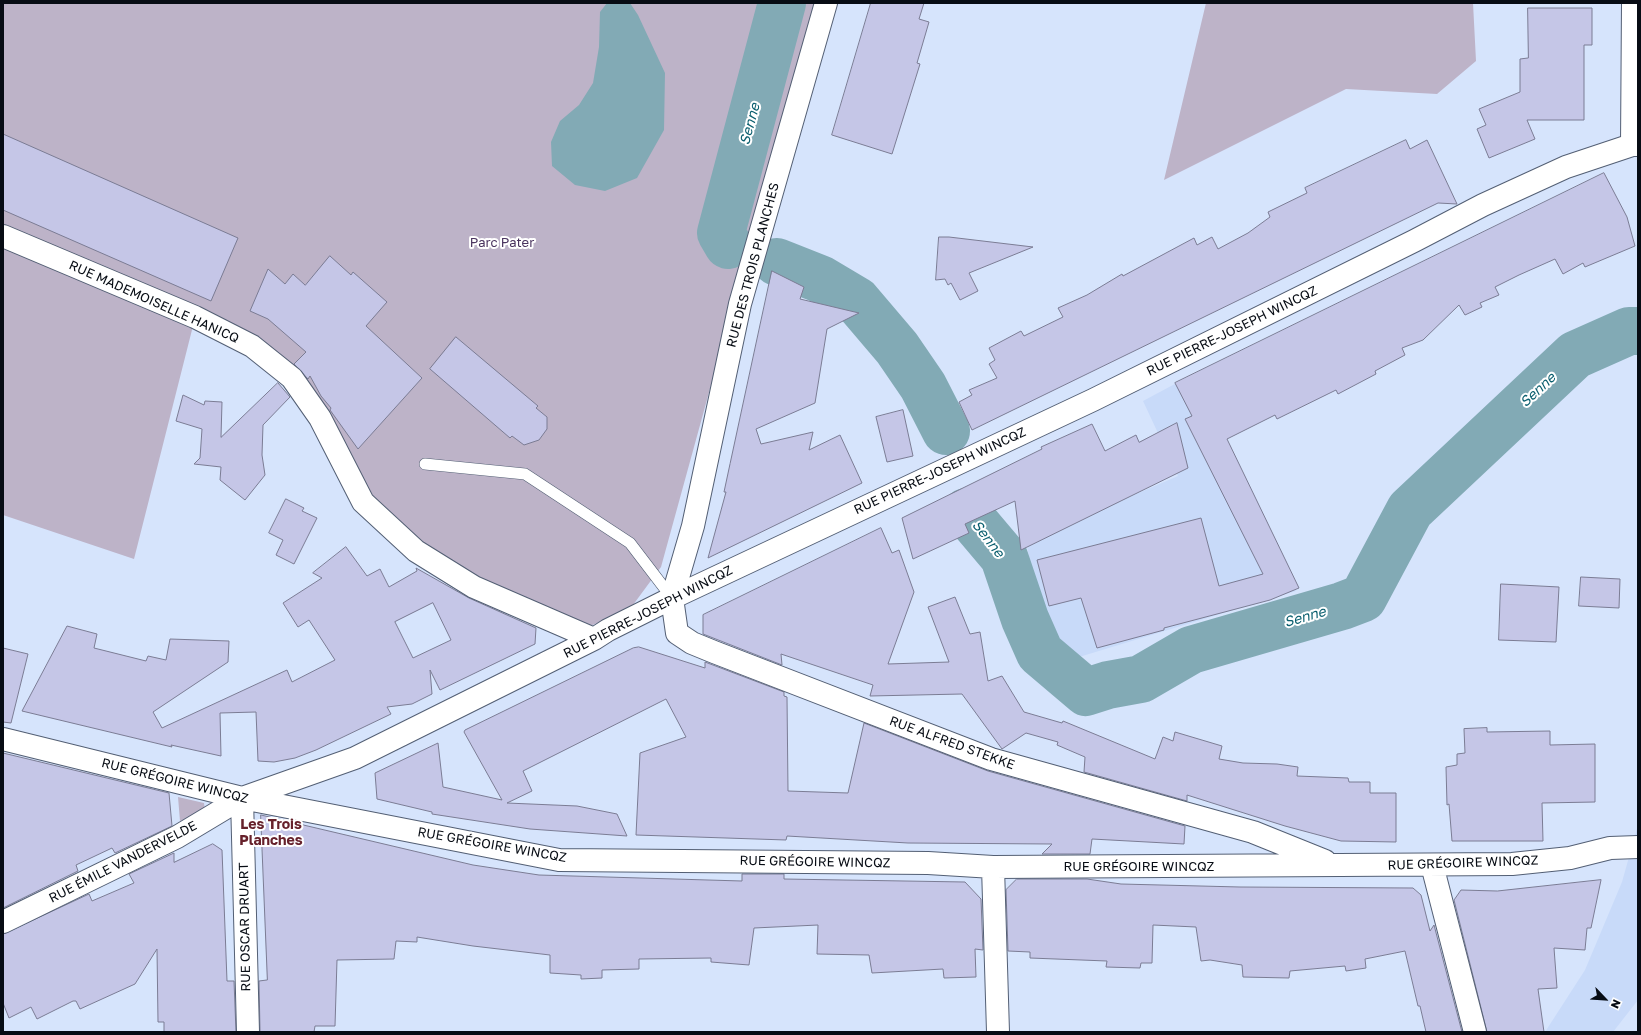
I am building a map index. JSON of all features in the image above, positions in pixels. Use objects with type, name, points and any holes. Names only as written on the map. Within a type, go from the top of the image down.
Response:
[{"type":"street","name":"RUE DES TROIS PLANCHES","points":[[672,598],[693,526],[740,304],[826,3]]},
{"type":"street","points":[[1633,3],[1635,145]]},
{"type":"street","name":"RUE PIERRE-JOSEPH WINCQZ","points":[[242,798],[356,758],[594,640],[608,630],[672,598],[1093,400],[1414,241],[1483,205],[1566,166],[1635,145]]},
{"type":"street","name":"RUE MADEMOISELLE HANICQ","points":[[3,236],[195,317],[252,346],[292,378],[320,418],[363,502],[416,551],[474,587],[594,640]]},
{"type":"street","name":"RUE ALFRED STEKKE","points":[[672,598],[677,633],[692,643],[714,652],[991,759],[1253,832],[1336,866]]},
{"type":"street","name":"RUE GRÉGOIRE WINCQZ","points":[[3,739],[242,798],[559,860],[928,863],[993,867],[1432,865],[1512,864],[1570,858],[1610,848],[1638,847]]},
{"type":"street","name":"RUE ÉMILE VANDERVELDE","points":[[3,922],[177,837],[242,798]]},
{"type":"street","name":"RUE OSCAR DRUART","points":[[242,798],[248,1032]]},
{"type":"street","points":[[1432,865],[1475,1032]]},
{"type":"street","points":[[993,867],[998,1032]]},
{"type":"lane","points":[[425,464],[525,474],[630,543],[672,598]]},
{"type":"shaded area","points":[[607,3],[630,3],[638,15],[665,73],[664,130],[637,178],[605,191],[575,185],[552,166],[551,142],[560,121],[579,105],[593,83],[599,47],[600,12]]},
{"type":"shaded area","points":[[1186,378],[1296,591],[1066,661],[1039,612],[1026,541],[1178,476],[1143,401]]},
{"type":"shaded area","points":[[1638,825],[1638,1000],[1613,1032],[1545,1032],[1585,970],[1622,882]]},
{"type":"green space","name":"Parc Pater","points":[[3,3],[816,3],[661,567],[630,609],[581,630],[457,574],[374,502],[310,386],[195,318],[134,559],[3,515]]},
{"type":"green space","points":[[1206,3],[1473,3],[1476,61],[1437,94],[1346,89],[1164,180]]},
{"type":"green space","points":[[178,797],[204,803],[205,811],[180,821]]},
{"type":"building","points":[[871,3],[924,3],[919,19],[929,22],[917,63],[920,64],[892,154],[832,135]]},
{"type":"building","points":[[1528,8],[1592,8],[1592,45],[1584,45],[1584,120],[1527,120],[1535,139],[1489,158],[1477,129],[1486,125],[1479,109],[1520,92],[1520,59],[1528,58]]},
{"type":"building","points":[[3,134],[238,238],[211,301],[3,210]]},
{"type":"building","points":[[1406,140],[1410,149],[1427,140],[1457,204],[1438,203],[972,430],[959,402],[972,395],[969,390],[997,378],[989,364],[995,360],[989,348],[1021,331],[1024,336],[1063,317],[1058,308],[1087,295],[1122,274],[1123,276],[1194,238],[1197,245],[1212,237],[1218,249],[1248,233],[1270,217],[1268,212],[1307,193],[1305,188]]},
{"type":"building","points":[[1604,173],[1627,217],[1635,246],[1585,267],[1583,263],[1563,274],[1555,259],[1519,275],[1495,287],[1499,295],[1480,303],[1482,307],[1465,315],[1459,305],[1423,340],[1402,348],[1405,355],[1375,371],[1376,374],[1338,394],[1336,390],[1277,419],[1275,415],[1227,439],[1299,588],[1270,600],[1164,628],[1164,630],[1097,648],[1081,598],[1049,606],[1037,560],[1201,518],[1219,586],[1263,574],[1185,419],[1192,416],[1175,383]]},
{"type":"building","points":[[939,237],[1033,247],[969,273],[978,291],[960,300],[951,283],[948,285],[945,279],[936,280]]},
{"type":"building","points":[[330,256],[351,275],[353,272],[387,302],[366,326],[422,378],[358,449],[330,410],[331,408],[321,396],[310,376],[308,379],[294,364],[306,352],[268,319],[250,311],[268,269],[285,284],[293,274],[305,285]]},
{"type":"building","points":[[772,271],[804,287],[800,299],[859,313],[827,329],[815,403],[756,429],[761,444],[813,432],[809,450],[840,435],[862,483],[708,558],[726,492],[724,492]]},
{"type":"building","points":[[456,337],[538,406],[536,408],[547,417],[547,429],[539,440],[524,445],[512,436],[510,438],[430,369]]},
{"type":"building","points":[[278,383],[290,397],[263,425],[262,455],[265,475],[245,500],[220,480],[221,467],[194,464],[200,458],[202,429],[176,421],[183,395],[204,405],[205,401],[222,402],[221,437]]},
{"type":"building","points":[[903,410],[913,456],[887,462],[876,417]]},
{"type":"building","points":[[1177,423],[1188,468],[1021,550],[1015,501],[965,524],[969,533],[913,559],[902,518],[1042,449],[1041,447],[1092,424],[1105,451],[1136,435],[1139,442]]},
{"type":"building","points":[[286,499],[304,508],[302,511],[317,518],[294,564],[276,555],[283,540],[269,533]]},
{"type":"building","points":[[881,528],[892,553],[899,550],[914,592],[888,664],[949,662],[928,607],[955,597],[970,634],[980,632],[988,681],[1002,676],[1024,712],[1062,723],[1063,721],[1155,759],[1163,737],[1173,741],[1175,732],[1222,746],[1219,759],[1243,763],[1277,764],[1298,767],[1297,776],[1348,778],[1349,782],[1370,782],[1370,793],[1396,793],[1396,842],[1341,841],[1285,826],[1187,795],[1187,801],[1084,772],[1085,757],[1057,745],[1058,742],[1026,733],[1002,749],[962,694],[870,696],[873,685],[781,654],[782,665],[703,634],[703,615]]},
{"type":"building","points":[[346,547],[367,576],[380,569],[389,587],[417,571],[416,568],[469,598],[536,628],[535,644],[440,690],[430,670],[432,694],[412,704],[387,707],[391,714],[316,750],[295,758],[274,762],[258,761],[256,712],[220,713],[221,756],[171,745],[172,747],[22,711],[67,626],[97,634],[94,648],[146,661],[148,656],[166,660],[170,639],[229,641],[228,662],[153,712],[162,728],[287,670],[292,682],[335,660],[309,620],[298,627],[283,603],[322,578],[313,573]],"holes":[[[433,603],[451,640],[413,658],[395,622]]]},
{"type":"building","points":[[1581,577],[1620,579],[1619,608],[1579,606]]},
{"type":"building","points":[[1501,584],[1559,587],[1556,642],[1499,640]]},
{"type":"building","points":[[639,647],[705,668],[705,662],[784,692],[784,696],[787,697],[788,791],[848,793],[864,723],[988,771],[1185,826],[1184,844],[1092,839],[1090,854],[1042,854],[1052,844],[908,843],[787,836],[786,840],[636,835],[640,753],[686,737],[666,699],[523,771],[532,791],[507,803],[577,806],[617,814],[627,836],[530,829],[432,814],[432,812],[377,799],[375,773],[438,743],[443,787],[502,800],[464,732],[465,730],[633,648]]},
{"type":"building","points":[[3,648],[28,654],[11,723],[3,722]]},
{"type":"building","points":[[1487,728],[1487,732],[1550,731],[1550,745],[1595,744],[1595,802],[1542,803],[1543,841],[1452,841],[1449,804],[1447,805],[1446,767],[1457,765],[1457,754],[1465,753],[1464,729]]},
{"type":"building","points":[[3,753],[169,793],[172,826],[115,853],[112,848],[76,865],[78,871],[3,908]]},
{"type":"building","points":[[261,815],[473,865],[539,875],[742,881],[742,874],[784,874],[784,879],[965,882],[981,899],[983,950],[975,949],[976,977],[944,978],[943,969],[872,973],[869,955],[817,954],[818,925],[754,928],[749,965],[711,962],[711,958],[639,959],[639,969],[602,970],[602,978],[581,979],[581,975],[550,973],[550,955],[473,946],[417,937],[417,942],[396,941],[394,959],[337,960],[335,1026],[315,1026],[314,1032],[260,1032],[259,981],[267,980]]},
{"type":"building","points":[[213,844],[222,850],[227,981],[234,981],[236,1032],[164,1032],[164,1022],[158,1022],[157,949],[135,984],[80,1009],[76,1001],[73,1001],[37,1019],[31,1007],[9,1018],[3,1003],[3,934],[89,894],[92,901],[134,883],[129,874],[174,853],[174,862]]},
{"type":"building","points":[[1017,879],[1087,879],[1121,884],[1240,887],[1413,888],[1421,895],[1430,931],[1434,925],[1462,1032],[1426,1032],[1420,1006],[1418,1006],[1405,951],[1365,959],[1366,968],[1346,971],[1345,966],[1290,971],[1289,978],[1243,977],[1242,965],[1210,960],[1201,961],[1196,927],[1153,925],[1152,963],[1141,963],[1140,968],[1106,967],[1107,961],[1030,958],[1030,952],[1008,951],[1006,890]]},
{"type":"building","points":[[1601,880],[1591,928],[1587,928],[1585,950],[1554,948],[1557,988],[1538,989],[1544,1032],[1487,1032],[1454,900],[1461,890],[1497,891]]},
{"type":"waterway","name":"Senne","points":[[728,245],[721,233],[782,3]]},
{"type":"waterway","name":"Senne","points":[[777,262],[820,279],[857,301],[897,348],[923,386],[946,431]]},
{"type":"waterway","name":"Senne","points":[[966,512],[1004,557],[1025,619],[1040,653],[1086,692],[1108,685],[1141,679],[1191,650],[1342,606],[1363,598],[1410,510],[1575,355],[1629,331],[1638,331]]},
{"type":"district","name":"Les Trois Planches","points":[[271,834]]}]
